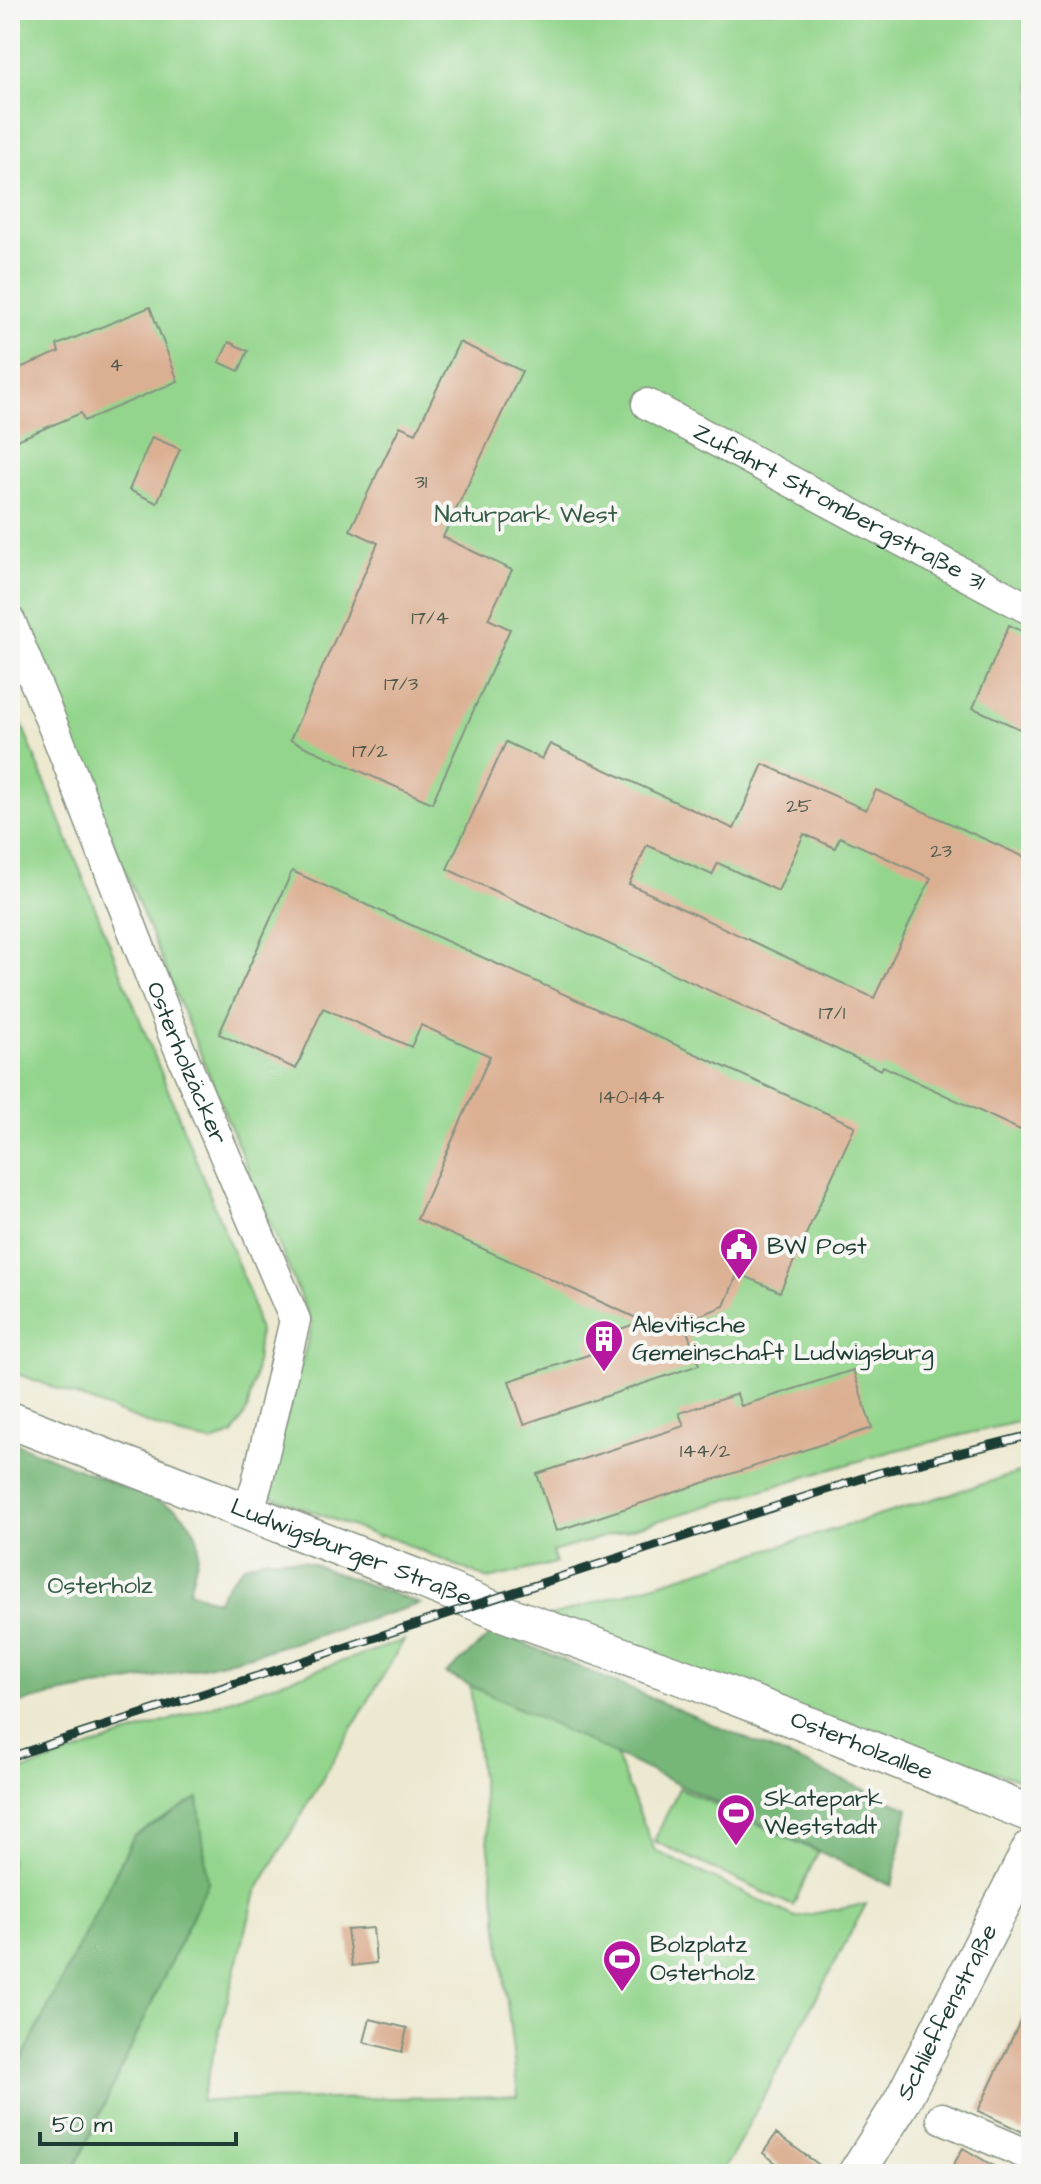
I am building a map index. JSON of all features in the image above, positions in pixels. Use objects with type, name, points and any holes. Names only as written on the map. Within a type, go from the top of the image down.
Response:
[{"type":"street","name":"Zufahrt Strombergstraße 31","points":[[647,404],[1031,610]]},
{"type":"street","name":"Osterholzäcker","points":[[10,621],[174,1036],[295,1320],[248,1513]]},
{"type":"street","name":"Ludwigsburger Straße","points":[[10,1420],[500,1612],[693,1681]]},
{"type":"street","name":"Osterholzallee","points":[[693,1681],[1031,1814]]},
{"type":"street","name":"Schlieffenstraße","points":[[856,2174],[908,2089],[1031,1848]]},
{"type":"street","points":[[942,2118],[1031,2156]]},
{"type":"green space","name":"Naturpark West","points":[[10,10],[1031,10],[1031,1419],[893,1451],[552,1552],[556,1563],[488,1579],[391,1538],[380,1537],[265,1494],[312,1325],[10,591]]},
{"type":"green space","points":[[10,695],[250,1295],[259,1332],[247,1411],[233,1435],[212,1442],[181,1436],[10,1371]]},
{"type":"green space","name":"Osterholz","points":[[10,1441],[175,1508],[197,1537],[198,1556],[189,1591],[217,1601],[231,1579],[245,1565],[266,1558],[283,1558],[304,1561],[420,1604],[214,1664],[10,1706]]},
{"type":"green space","points":[[1031,1469],[1031,1783],[731,1693],[528,1623]]},
{"type":"green space","points":[[495,1631],[908,1808],[892,1886],[446,1674]]},
{"type":"green space","points":[[404,1640],[256,1892],[201,2101],[518,2096],[470,1685],[615,1754],[655,1851],[795,1917],[866,1904],[732,2156],[719,2174],[72,2174],[208,1882],[134,1836],[10,2083],[10,1775]]},
{"type":"green space","name":"Skatepark Weststadt","points":[[679,1788],[818,1852],[793,1906],[654,1841]]},
{"type":"green space","points":[[198,1798],[208,1882],[72,2174],[10,2174],[10,2083],[134,1836]]},
{"type":"building","points":[[150,307],[178,381],[84,421],[81,413],[10,443],[10,372],[59,352],[57,345]]},
{"type":"building","points":[[229,342],[248,351],[239,371],[219,362]]},
{"type":"building","points":[[459,342],[522,371],[443,537],[512,570],[488,619],[510,629],[432,803],[290,740],[378,543],[350,530],[400,426],[416,433]]},
{"type":"building","points":[[152,437],[180,449],[157,503],[129,490]]},
{"type":"building","points":[[1009,625],[1031,635],[1031,734],[973,708]]},
{"type":"building","points":[[506,742],[542,759],[550,744],[734,829],[763,764],[866,810],[876,790],[1031,860],[1031,1135],[883,1066],[881,1070],[447,869]],"holes":[[[804,834],[835,848],[840,837],[931,878],[874,998],[629,884],[647,845],[712,875],[718,863],[778,891]]]},
{"type":"building","points":[[292,871],[855,1126],[780,1292],[738,1273],[724,1306],[684,1322],[699,1365],[524,1424],[509,1381],[591,1354],[587,1341],[643,1321],[417,1219],[490,1056],[421,1025],[411,1047],[323,1008],[296,1069],[219,1034]]},
{"type":"building","points":[[853,1370],[872,1428],[556,1531],[537,1474],[684,1426],[679,1413],[737,1394],[741,1406]]},
{"type":"building","points":[[373,1928],[376,1963],[352,1966],[347,1930]]},
{"type":"building","points":[[1031,1998],[1031,2116],[1023,2132],[978,2111]]},
{"type":"building","points":[[370,2019],[407,2028],[402,2052],[364,2042]]},
{"type":"building","points":[[776,2134],[832,2174],[791,2174],[763,2153]]},
{"type":"building","points":[[963,2148],[1007,2174],[948,2174]]},
{"type":"railway","points":[[10,1757],[878,1473],[1031,1435]]},
{"type":"place","name":"BW Post","points":[[739,1281]]},
{"type":"place","name":"Alevitische Gemeinschaft Ludwigsburg","points":[[604,1373]]},
{"type":"place","name":"Skatepark Weststadt","points":[[736,1847]]},
{"type":"place","name":"Bolzplatz Osterholz","points":[[622,1993]]}]
